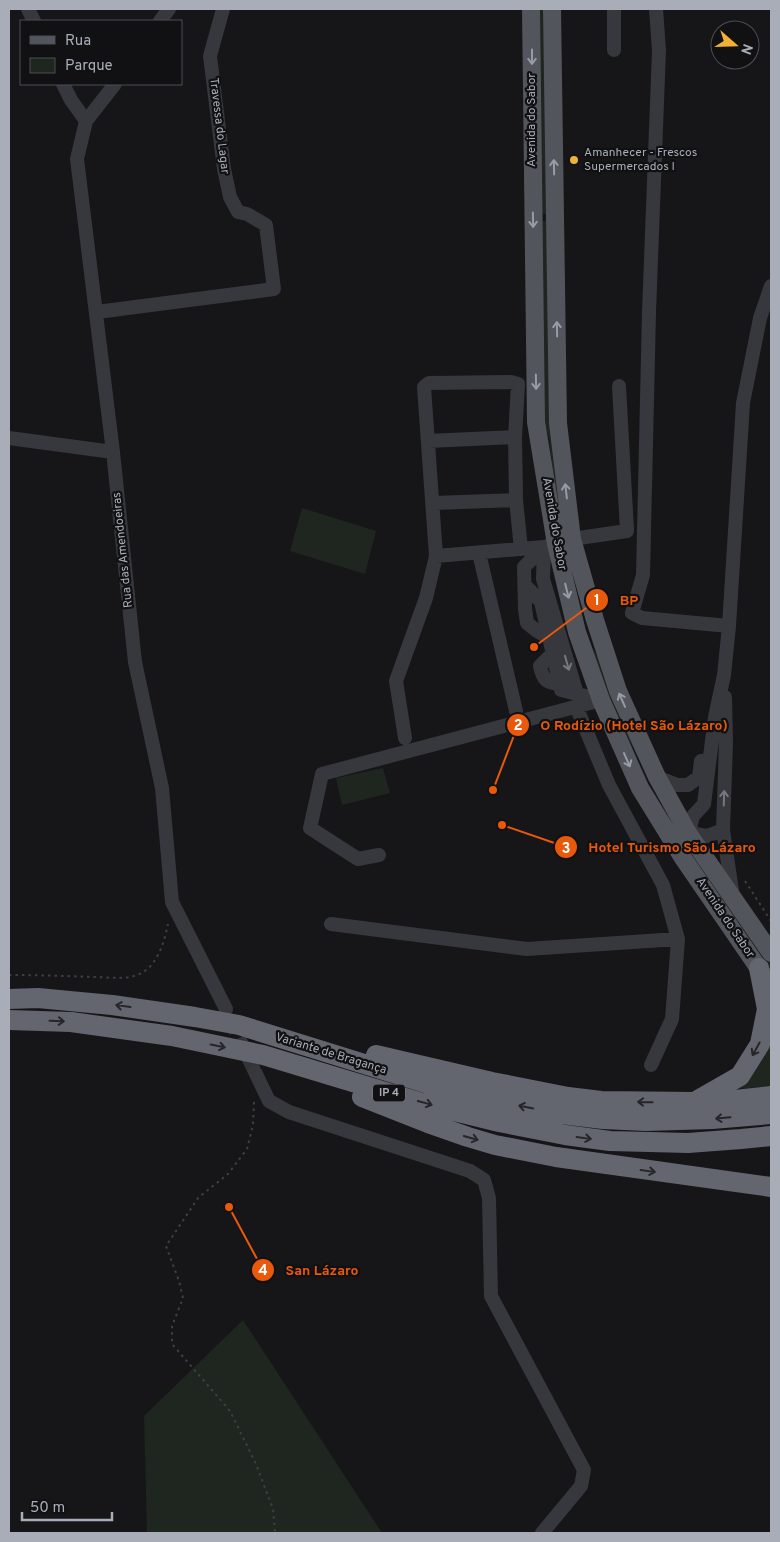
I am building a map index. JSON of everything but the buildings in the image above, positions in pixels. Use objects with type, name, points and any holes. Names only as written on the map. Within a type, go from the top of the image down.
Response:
[{"type":"highway","points":[[694,1102],[740,1076],[760,1044],[767,1009],[765,960]]},
{"type":"highway","name":"Variante de Bragança","points":[[9,999],[38,998],[112,1005],[239,1025],[435,1086],[553,1113],[603,1119],[646,1121],[712,1119],[771,1114]]},
{"type":"highway","name":"Variante de Bragança","points":[[9,1020],[80,1023],[172,1036],[259,1064],[499,1122],[565,1135],[610,1141],[688,1142],[771,1136]]},
{"type":"highway","points":[[239,1025],[302,1037],[492,1082],[568,1097],[601,1101],[694,1102],[771,1096]]},
{"type":"highway","points":[[259,1064],[495,1145],[556,1157],[771,1187]]},
{"type":"main road","name":"Avenida do Sabor","points":[[531,9],[536,422],[557,544],[577,632],[601,700],[640,788],[684,858],[765,960]]},
{"type":"main road","name":"Avenida do Sabor","points":[[552,9],[558,423],[557,544],[595,620],[618,691],[657,776],[688,833],[734,898],[765,960],[771,986]]},
{"type":"street","points":[[161,20],[169,9]]},
{"type":"street","name":"Travessa do Lagar","points":[[97,312],[274,289],[266,225],[247,214],[238,212],[230,197],[224,169],[210,56],[223,9]]},
{"type":"street","points":[[614,9],[614,50]]},
{"type":"street","points":[[656,9],[659,50],[649,312],[643,574],[632,613],[642,618],[729,626]]},
{"type":"street","points":[[64,85],[71,100],[86,121],[114,85]]},
{"type":"street","name":"Rua das Amendoeiras","points":[[86,121],[78,159],[113,452],[135,662],[162,788],[172,902],[226,1009]]},
{"type":"street","points":[[684,858],[693,816],[704,804],[715,717],[724,675],[729,626],[743,403],[760,318],[771,286]]},
{"type":"street","points":[[404,738],[396,681],[426,598],[436,556],[424,387],[429,383],[511,382],[518,384],[516,500],[521,549]]},
{"type":"street","points":[[436,556],[521,549],[627,531],[619,386]]},
{"type":"street","points":[[428,441],[516,437]]},
{"type":"street","points":[[9,438],[113,452]]},
{"type":"street","points":[[433,504],[516,500]]},
{"type":"street","points":[[557,544],[524,567],[525,609],[527,623],[548,637],[561,690],[576,700]]},
{"type":"street","points":[[557,544],[543,579],[576,700],[608,785],[663,885],[678,939],[672,1019],[651,1065]]},
{"type":"street","points":[[479,553],[516,711]]},
{"type":"street","points":[[724,675],[726,743],[723,830],[734,898]]},
{"type":"street","points":[[379,855],[358,859],[310,828],[322,774],[576,700],[601,700]]},
{"type":"street","points":[[657,776],[677,785],[688,785],[698,778],[702,756],[715,717]]},
{"type":"street","points":[[640,788],[655,800],[671,827],[688,833],[707,836],[723,830]]},
{"type":"street","points":[[331,924],[527,949],[678,939]]},
{"type":"street","points":[[259,1064],[269,1101],[289,1112],[470,1171],[484,1180],[489,1198],[491,1296],[584,1470],[581,1486],[542,1533]]},
{"type":"path","points":[[743,875],[746,884],[771,920]]},
{"type":"path","points":[[9,975],[118,977],[137,975],[146,969],[161,949],[172,902]]},
{"type":"path","points":[[254,1099],[254,1125],[247,1149],[228,1174],[198,1198],[166,1246],[183,1298],[172,1326],[172,1344],[230,1411],[256,1464],[274,1509],[275,1533]]},
{"type":"green space","points":[[538,9],[545,9],[546,214],[539,214]]},
{"type":"green space","points":[[540,221],[547,221],[550,409],[561,509],[559,510],[557,507],[549,438],[543,421]]},
{"type":"green space","points":[[302,508],[376,531],[365,574],[290,551]]},
{"type":"green space","points":[[575,596],[589,642],[598,657],[660,800],[627,736],[616,721],[591,656]]},
{"type":"green space","points":[[383,768],[390,793],[342,805],[336,778]]},
{"type":"green space","points":[[697,853],[771,961],[771,974],[692,856]]},
{"type":"green space","points":[[771,1032],[771,1086],[738,1089],[753,1072]]},
{"type":"green space","points":[[243,1320],[382,1533],[147,1533],[144,1416]]},
{"type":"tunnel","points":[[230,1019],[255,1072]]},
{"type":"place","name":"Amanhecer - Frescos Supermercados I","points":[[574,160]]},
{"type":"place","name":"BP","points":[[534,647]]},
{"type":"place","name":"O Rodízio (Hotel São Lázaro)","points":[[493,790]]},
{"type":"place","name":"Hotel Turismo São Lázaro","points":[[502,825]]},
{"type":"place","name":"San Lázaro","points":[[229,1207]]}]
